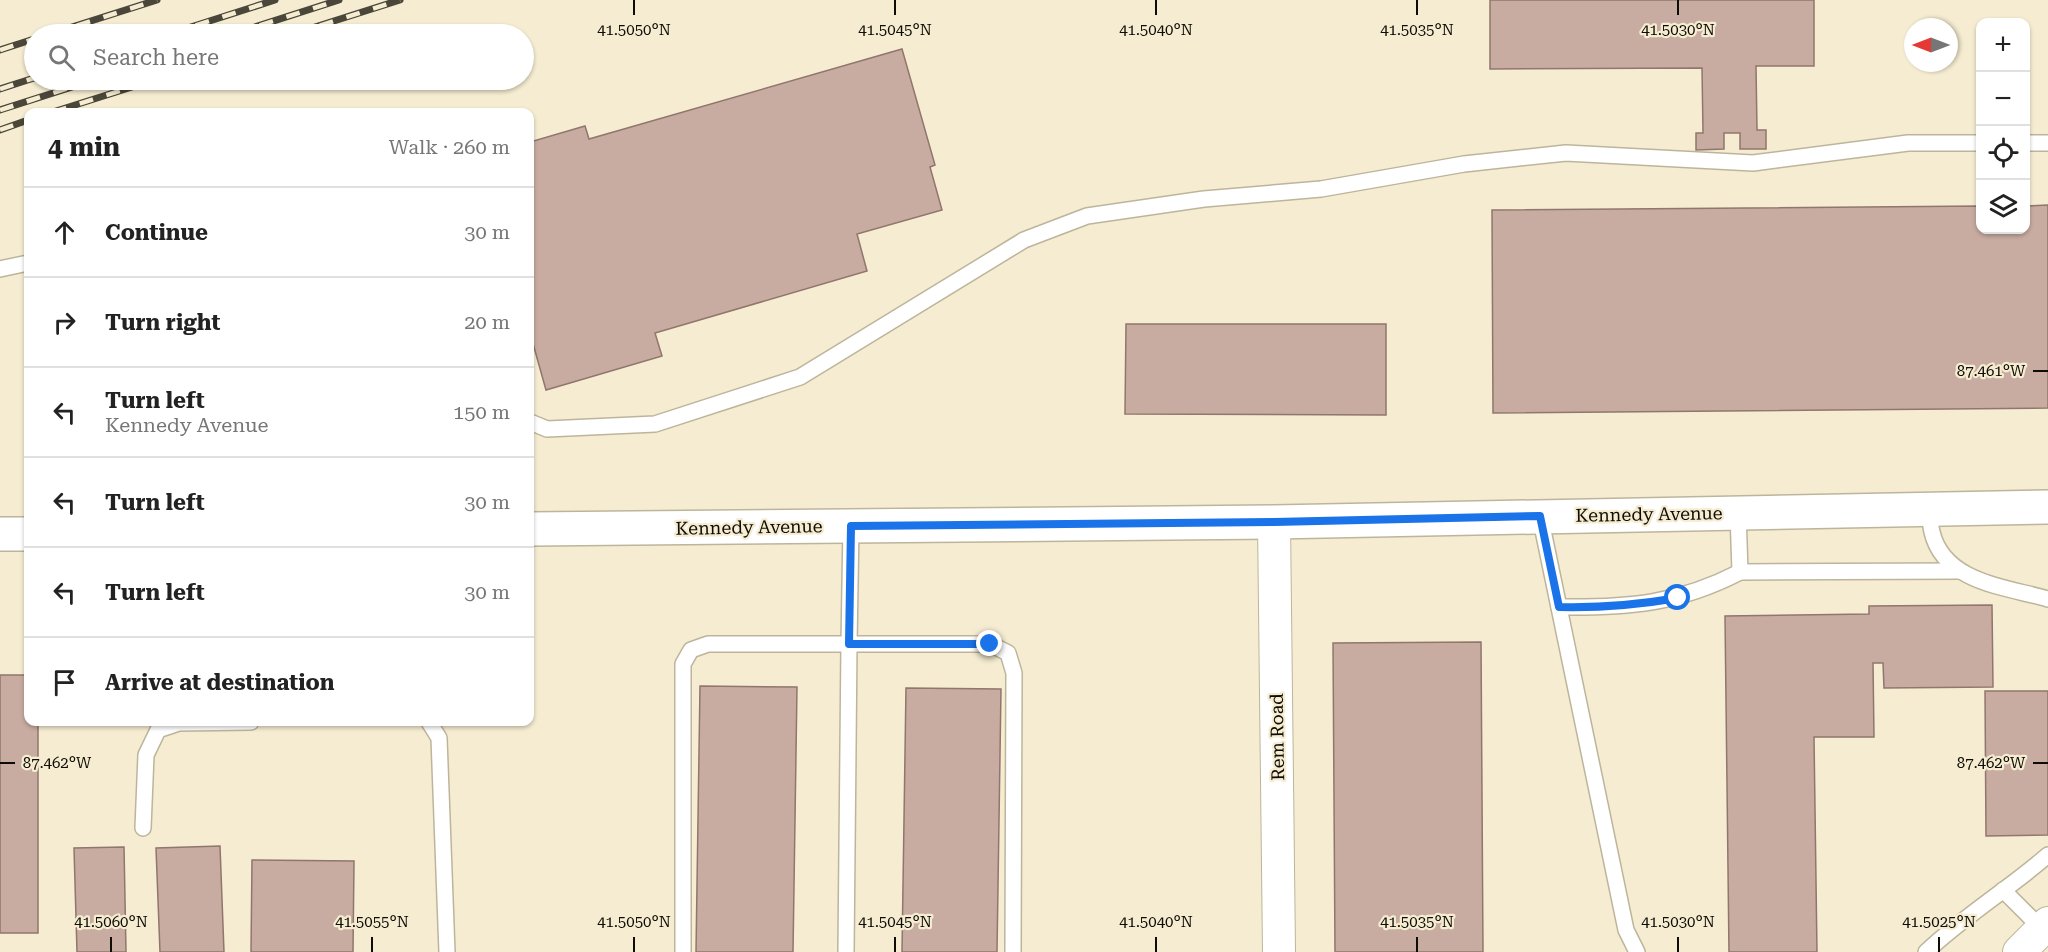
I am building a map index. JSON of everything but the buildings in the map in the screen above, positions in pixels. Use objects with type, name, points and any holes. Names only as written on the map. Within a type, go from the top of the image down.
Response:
[{"type":"street","name":"Kennedy Avenue","points":[[534,529],[1274,522],[2048,507]]},
{"type":"street","name":"Rem Road","points":[[1274,522],[1279,952]]},
{"type":"street","points":[[0,534],[24,534]]},
{"type":"street","points":[[2019,952],[2045,926]]},
{"type":"lane","points":[[534,424],[547,429],[655,424],[800,377],[1024,240],[1087,216],[1204,199],[1321,189],[1464,164],[1566,153],[1753,163],[1908,142],[1976,143]]},
{"type":"lane","points":[[2030,143],[2048,143]]},
{"type":"lane","points":[[0,269],[24,264]]},
{"type":"lane","points":[[1929,508],[1932,533],[1943,555],[1960,571],[1983,582],[2048,599]]},
{"type":"lane","points":[[1738,512],[1740,572]]},
{"type":"lane","points":[[1540,516],[1626,930],[1637,952]]},
{"type":"lane","points":[[846,952],[851,526]]},
{"type":"lane","points":[[1559,607],[1607,608],[1678,598],[1713,586],[1740,572],[1960,571]]},
{"type":"lane","points":[[683,952],[683,664],[690,650],[708,644],[990,644],[1008,652],[1014,673],[1013,952]]},
{"type":"lane","points":[[143,828],[146,755],[158,730],[170,726]]},
{"type":"lane","points":[[432,726],[439,738],[447,952]]},
{"type":"lane","points":[[1926,952],[1972,912],[2048,855]]},
{"type":"lane","points":[[2003,890],[2045,926]]},
{"type":"railway","points":[[81,24],[157,0]]},
{"type":"railway","points":[[200,24],[275,0]]},
{"type":"railway","points":[[264,24],[339,0]]},
{"type":"railway","points":[[324,24],[400,0]]},
{"type":"railway","points":[[0,50],[24,42]]},
{"type":"railway","points":[[0,89],[24,81]]},
{"type":"railway","points":[[0,110],[63,90]]},
{"type":"railway","points":[[66,108],[122,90]]},
{"type":"railway","points":[[0,130],[24,121]]},
{"type":"route","points":[[990,644],[849,644],[851,526],[1274,522],[1540,516],[1559,607],[1607,608],[1678,598]]}]
